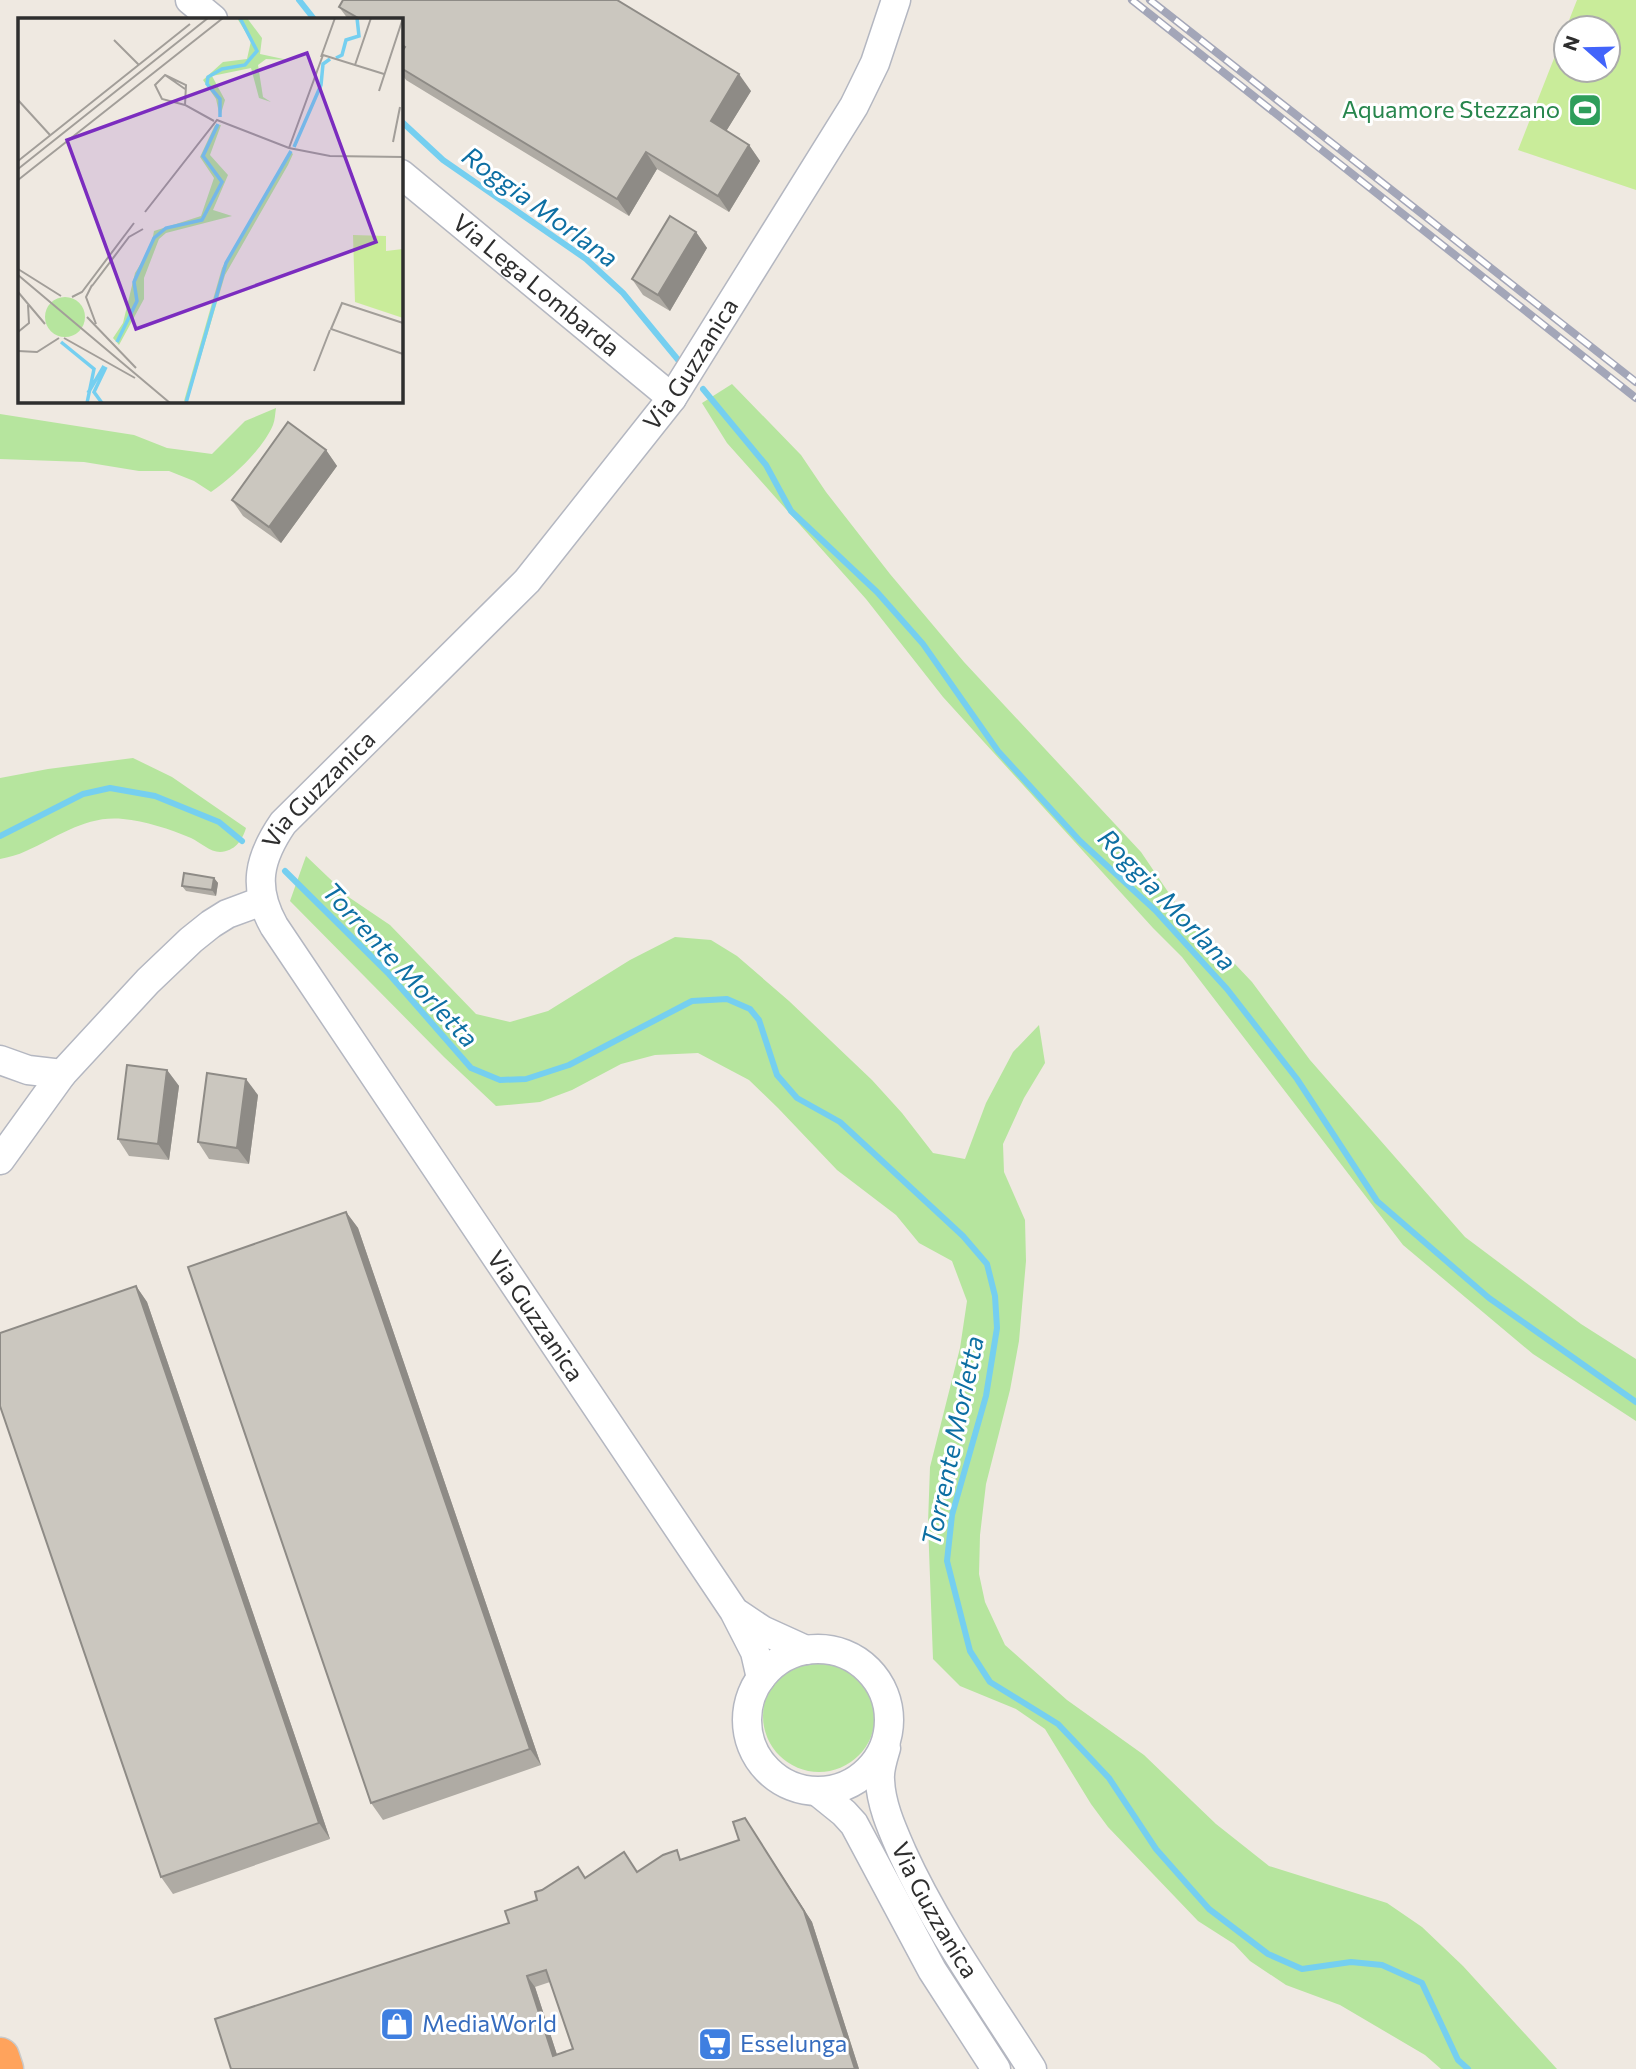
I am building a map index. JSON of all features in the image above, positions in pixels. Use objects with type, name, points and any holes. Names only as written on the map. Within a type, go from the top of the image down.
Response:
[{"type":"highway","points":[[0,2057],[4,2069]]},
{"type":"street","points":[[190,0],[212,18]]},
{"type":"street","name":"Via Guzzanica","points":[[761,1678],[755,1653],[734,1611],[274,926],[262,901],[261,867],[283,822],[527,581],[672,398],[854,106],[874,64],[897,0]]},
{"type":"street","name":"Via Lega Lombarda","points":[[402,175],[672,398]]},
{"type":"street","points":[[0,1160],[62,1074],[148,981],[211,924],[227,914],[262,901]]},
{"type":"street","points":[[0,1060],[28,1070],[62,1074]]},
{"type":"street","name":"Via Guzzanica","points":[[734,1611],[762,1630],[806,1650]]},
{"type":"street","name":"Via Guzzanica","points":[[996,2069],[932,1970],[844,1813],[818,1792],[783,1782],[765,1769],[757,1757],[749,1737],[747,1716],[751,1696],[761,1678],[773,1665],[789,1655],[806,1650],[830,1650],[852,1657],[870,1671],[884,1691],[890,1713],[879,1777],[885,1808],[896,1838],[954,1947],[1032,2069]]},
{"type":"street","points":[[818,1792],[842,1788],[863,1776],[879,1759],[888,1737]]},
{"type":"green space","name":"Aquamore Stezzano","points":[[1577,0],[1636,0],[1636,190],[1518,150],[1552,64],[1552,84],[1622,84],[1622,14],[1571,14]]},
{"type":"green space","points":[[732,384],[801,455],[826,492],[890,574],[964,662],[1141,852],[1181,911],[1252,982],[1310,1060],[1465,1237],[1581,1324],[1636,1359],[1636,1421],[1533,1354],[1403,1245],[1182,957],[943,697],[866,599],[727,443],[702,403]]},
{"type":"green space","points":[[276,408],[273,425],[262,444],[237,471],[211,492],[194,481],[169,471],[139,471],[84,462],[0,459],[0,414],[134,435],[167,448],[212,454],[245,421]]},
{"type":"green space","points":[[133,758],[172,777],[246,828],[240,841],[230,850],[216,852],[191,838],[157,826],[131,820],[110,819],[84,824],[23,852],[0,859],[0,778]]},
{"type":"green space","points":[[306,856],[350,898],[390,925],[476,1014],[510,1022],[548,1011],[630,960],[675,937],[711,940],[737,956],[789,1001],[872,1080],[933,1153],[965,1159],[986,1103],[1013,1052],[1039,1025],[1045,1063],[1024,1098],[1003,1144],[1004,1172],[1025,1220],[1026,1261],[1019,1341],[1010,1390],[986,1484],[980,1535],[979,1574],[985,1602],[1005,1645],[1067,1700],[1144,1755],[1216,1824],[1269,1866],[1387,1903],[1422,1927],[1463,1966],[1557,2069],[1441,2069],[1425,2055],[1340,2005],[1286,1985],[1250,1961],[1234,1944],[1198,1921],[1108,1827],[1045,1729],[1016,1709],[960,1686],[933,1659],[928,1523],[930,1467],[960,1348],[967,1301],[952,1261],[919,1243],[896,1215],[837,1170],[749,1080],[698,1053],[655,1055],[621,1064],[572,1090],[540,1102],[496,1106],[290,901]]},
{"type":"green space","points":[[819,1660],[840,1664],[859,1676],[871,1695],[875,1716],[871,1737],[859,1756],[840,1768],[819,1772],[798,1768],[779,1756],[767,1737],[763,1716],[767,1695],[779,1676],[798,1664]]},
{"type":"building","points":[[343,0],[617,0],[739,74],[711,121],[749,145],[718,196],[646,152],[617,199],[402,69],[402,52],[405,47],[402,45],[402,18],[358,18],[339,7]]},
{"type":"building","points":[[670,216],[696,232],[658,295],[632,279]]},
{"type":"building","points":[[288,422],[326,450],[269,527],[232,500]]},
{"type":"building","points":[[184,873],[214,878],[212,890],[182,886]]},
{"type":"building","points":[[127,1065],[167,1070],[158,1144],[118,1139]]},
{"type":"building","points":[[207,1073],[246,1079],[237,1148],[198,1142]]},
{"type":"building","points":[[346,1212],[530,1749],[371,1803],[188,1267]]},
{"type":"building","points":[[136,1286],[319,1823],[161,1877],[0,1406],[0,1333]]},
{"type":"building","points":[[745,1818],[804,1911],[855,2069],[231,2069],[215,2019],[509,1923],[505,1911],[537,1900],[535,1892],[578,1867],[585,1878],[624,1852],[637,1872],[663,1855],[677,1850],[680,1860],[739,1840],[733,1822]],"holes":[[[546,1970],[573,2049],[553,2056],[527,1976]]]},
{"type":"waterway","name":"Roggia Morlana","points":[[299,0],[313,18]]},
{"type":"waterway","name":"Roggia Morlana","points":[[402,122],[443,160],[586,259],[623,293],[679,361]]},
{"type":"waterway","name":"Roggia Morlana","points":[[703,389],[766,465],[791,511],[877,592],[923,644],[998,751],[1080,841],[1155,910],[1227,989],[1297,1079],[1377,1201],[1489,1298],[1636,1402]]},
{"type":"waterway","name":"Torrente Morletta","points":[[0,836],[83,794],[110,788],[155,796],[219,822],[242,841]]},
{"type":"waterway","name":"Torrente Morletta","points":[[285,871],[388,973],[471,1068],[500,1080],[526,1079],[569,1065],[692,1001],[727,999],[750,1009],[759,1020],[777,1075],[797,1098],[840,1122],[963,1236],[987,1264],[995,1296],[997,1328],[986,1396],[952,1515],[947,1561],[970,1651],[990,1682],[1058,1724],[1109,1778],[1156,1849],[1209,1909],[1268,1954],[1302,1969],[1351,1962],[1382,1965],[1422,1983],[1458,2060],[1468,2069]]},
{"type":"railway","points":[[1132,0],[1636,398]]},
{"type":"railway","points":[[1150,0],[1636,382]]},
{"type":"place","name":"Aquamore Stezzano","points":[[1585,110]]},
{"type":"place","name":"MediaWorld","points":[[397,2024]]},
{"type":"place","name":"Esselunga","points":[[715,2044]]}]
